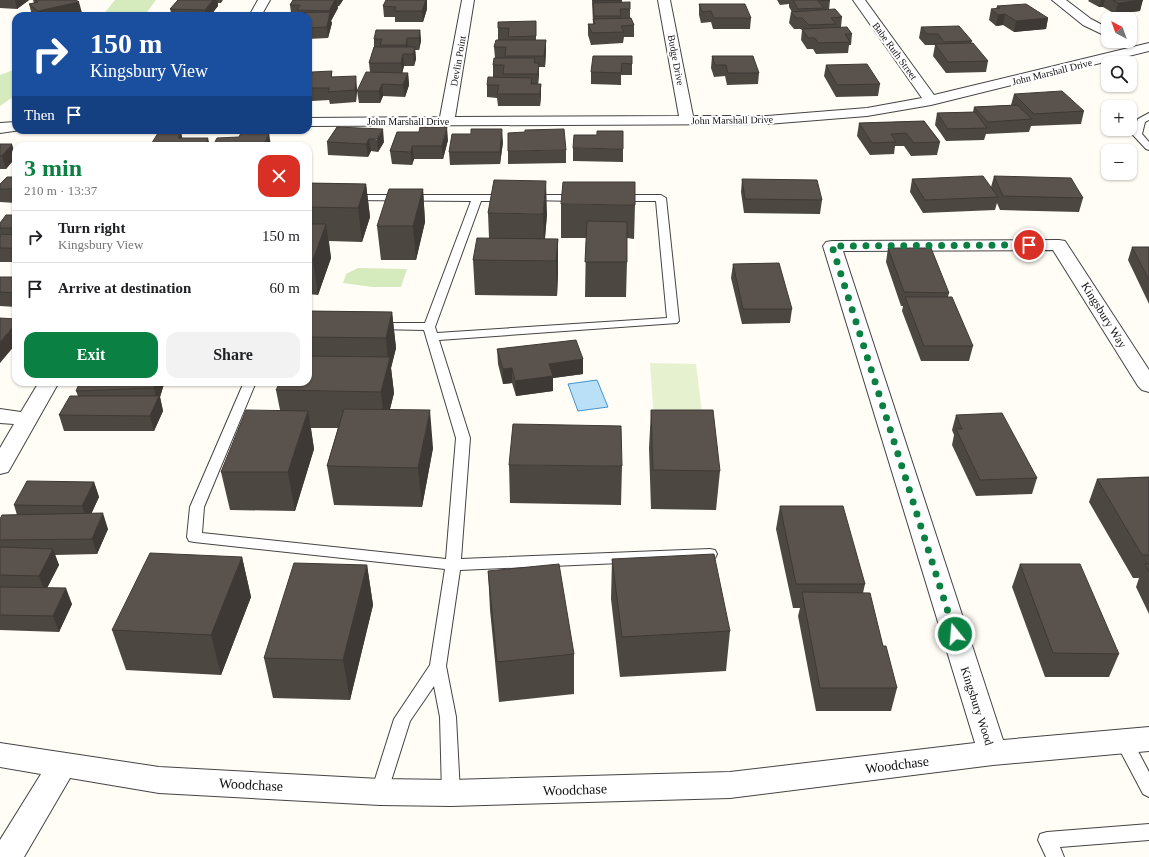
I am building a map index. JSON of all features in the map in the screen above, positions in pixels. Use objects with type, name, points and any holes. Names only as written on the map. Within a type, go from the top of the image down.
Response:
[{"type":"street","points":[[257,12],[264,0]]},
{"type":"street","name":"Devlin Point","points":[[447,121],[468,0]]},
{"type":"street","name":"Budge Drive","points":[[664,0],[687,121]]},
{"type":"street","name":"Babe Ruth Street","points":[[859,0],[931,101]]},
{"type":"street","points":[[1058,0],[1082,19],[1101,29]]},
{"type":"street","points":[[1137,45],[1147,48]]},
{"type":"street","name":"John Marshall Drive","points":[[312,122],[687,121],[767,120],[824,117],[867,112],[931,101],[1147,48]]},
{"type":"street","points":[[0,128],[12,128]]},
{"type":"street","name":"Kingsbury Way","points":[[832,246],[1059,244],[1149,386]]},
{"type":"street","name":"Kingsbury Wood","points":[[832,246],[992,753]]},
{"type":"street","points":[[0,467],[47,386]]},
{"type":"street","points":[[0,416],[28,419]]},
{"type":"street","name":"Woodchase","points":[[0,755],[62,766],[159,780],[380,792],[452,793],[730,785],[992,753],[1136,740]]},
{"type":"street","points":[[7,857],[62,766]]},
{"type":"lane","points":[[1149,116],[1141,121],[1137,134],[1149,147]]},
{"type":"lane","points":[[339,198],[592,198]]},
{"type":"lane","points":[[452,793],[448,717],[438,666],[453,565],[463,438],[430,332],[477,198]]},
{"type":"lane","points":[[361,326],[430,332],[673,320],[662,198],[608,198]]},
{"type":"lane","points":[[248,386],[197,507],[194,537],[453,565],[710,554]]},
{"type":"lane","points":[[380,792],[402,719],[438,666]]},
{"type":"lane","points":[[1136,740],[1149,788]]},
{"type":"lane","points":[[1055,857],[1047,840],[1149,832]]},
{"type":"green space","points":[[115,0],[156,0],[147,12],[105,12]]},
{"type":"green space","points":[[12,70],[12,98],[0,106],[0,75]]},
{"type":"green space","points":[[358,268],[407,269],[401,287],[372,287],[343,283],[346,274]]},
{"type":"green space","points":[[650,363],[696,364],[703,421],[654,421]]},
{"type":"water","points":[[597,380],[608,407],[578,411],[568,384]]},
{"type":"building","points":[[35,0],[76,0],[79,2],[38,11],[29,4],[38,2]]},
{"type":"building","points":[[178,0],[213,0],[205,10],[170,9]]},
{"type":"building","points":[[293,0],[335,0],[329,11],[297,10],[300,5],[290,5]]},
{"type":"building","points":[[386,0],[426,0],[422,11],[394,11],[396,7],[383,6]]},
{"type":"building","points":[[593,0],[622,0],[593,1]]},
{"type":"building","points":[[793,0],[830,0],[818,1],[824,8],[798,9]]},
{"type":"building","points":[[1113,0],[1143,0],[1118,3]]},
{"type":"building","points":[[630,2],[630,9],[620,9],[621,16],[594,16],[593,3]]},
{"type":"building","points":[[699,4],[745,4],[751,18],[714,18],[711,11],[702,12]]},
{"type":"building","points":[[1026,4],[1048,18],[1016,21],[1005,14],[998,15],[991,9],[1000,8],[997,6]]},
{"type":"building","points":[[835,9],[842,17],[831,18],[836,24],[809,25],[802,18],[796,18],[791,12]]},
{"type":"building","points":[[312,12],[330,12],[327,27],[312,28]]},
{"type":"building","points":[[631,18],[634,25],[621,26],[624,32],[592,33],[588,24],[595,24],[593,19]]},
{"type":"building","points":[[536,21],[536,36],[508,37],[509,28],[498,28],[498,22]]},
{"type":"building","points":[[959,26],[972,41],[944,42],[938,34],[927,34],[921,27]]},
{"type":"building","points":[[847,27],[852,34],[845,34],[850,42],[818,43],[815,38],[808,38],[802,29]]},
{"type":"building","points":[[376,30],[420,30],[419,38],[407,38],[406,45],[380,45],[382,39],[374,39]]},
{"type":"building","points":[[496,40],[546,40],[544,56],[505,56],[506,47],[494,47]]},
{"type":"building","points":[[973,43],[988,61],[948,62],[935,44]]},
{"type":"building","points":[[374,47],[415,47],[413,54],[403,54],[401,63],[369,63]]},
{"type":"building","points":[[593,56],[632,56],[632,64],[622,63],[621,73],[591,72]]},
{"type":"building","points":[[712,56],[753,56],[759,73],[728,73],[726,65],[715,65]]},
{"type":"building","points":[[494,58],[535,58],[534,63],[539,63],[538,74],[503,74],[504,65],[493,65]]},
{"type":"building","points":[[867,64],[880,84],[837,85],[826,65]]},
{"type":"building","points":[[332,71],[331,77],[356,76],[355,90],[328,92],[329,88],[312,88],[312,72]]},
{"type":"building","points":[[366,72],[408,73],[403,85],[382,84],[379,91],[357,91]]},
{"type":"building","points":[[488,77],[532,78],[531,84],[541,84],[540,94],[497,94],[499,85],[487,85]]},
{"type":"building","points":[[1062,91],[1084,111],[1034,114],[1014,94]]},
{"type":"building","points":[[1017,105],[1032,119],[988,122],[974,107]]},
{"type":"building","points":[[975,112],[987,128],[948,129],[937,113]]},
{"type":"building","points":[[924,121],[940,142],[914,143],[906,133],[891,134],[896,142],[872,143],[859,123]]},
{"type":"building","points":[[337,127],[383,129],[377,139],[369,139],[366,144],[327,142]]},
{"type":"building","points":[[420,127],[447,127],[442,146],[412,146],[411,152],[390,151],[397,132],[419,132]]},
{"type":"building","points":[[471,129],[502,129],[500,152],[449,152],[452,134],[471,134]]},
{"type":"building","points":[[564,129],[566,150],[508,151],[508,133],[525,132],[525,130]]},
{"type":"building","points":[[597,131],[623,131],[623,149],[573,148],[574,135],[597,135]]},
{"type":"building","points":[[157,134],[180,134],[178,138],[208,138],[206,142],[152,142]]},
{"type":"building","points":[[240,134],[269,134],[265,142],[215,142],[217,138],[239,137]]},
{"type":"building","points":[[0,144],[12,144],[2,156],[0,156]]},
{"type":"building","points":[[983,176],[998,197],[925,200],[912,179]]},
{"type":"building","points":[[994,176],[1071,178],[1083,198],[1003,196]]},
{"type":"building","points":[[7,177],[12,177],[12,189],[0,189],[0,184]]},
{"type":"building","points":[[742,179],[817,180],[822,200],[745,199]]},
{"type":"building","points":[[494,180],[546,181],[543,214],[488,213]]},
{"type":"building","points":[[563,182],[635,182],[635,205],[561,204]]},
{"type":"building","points":[[312,183],[366,184],[358,208],[312,207]]},
{"type":"building","points":[[389,189],[423,189],[413,226],[377,226]]},
{"type":"building","points":[[6,215],[12,215],[12,228],[0,228],[0,223]]},
{"type":"building","points":[[587,221],[627,222],[627,262],[585,262]]},
{"type":"building","points":[[312,224],[326,224],[313,260]]},
{"type":"building","points":[[2,234],[12,235],[12,248],[0,248],[0,236]]},
{"type":"building","points":[[477,238],[558,239],[556,261],[473,260]]},
{"type":"building","points":[[1132,247],[1149,247],[1149,280]]},
{"type":"building","points":[[888,248],[931,248],[949,293],[904,292]]},
{"type":"building","points":[[779,263],[792,309],[743,309],[733,264]]},
{"type":"building","points":[[0,277],[12,277],[12,293],[0,292]]},
{"type":"building","points":[[905,297],[952,297],[973,346],[924,346]]},
{"type":"building","points":[[312,311],[392,312],[386,338],[312,337]]},
{"type":"building","points":[[0,318],[12,319],[12,328],[0,342]]},
{"type":"building","points":[[576,340],[583,359],[549,364],[553,376],[515,381],[512,368],[503,369],[497,349]]},
{"type":"building","points":[[312,356],[390,357],[381,392],[276,390],[278,386],[312,386]]},
{"type":"building","points":[[78,386],[155,386],[154,388],[76,391]]},
{"type":"building","points":[[70,396],[159,396],[150,416],[59,415]]},
{"type":"building","points":[[344,409],[430,410],[418,468],[327,466]]},
{"type":"building","points":[[246,410],[308,411],[288,472],[221,472]]},
{"type":"building","points":[[651,410],[713,410],[720,471],[653,470]]},
{"type":"building","points":[[1002,413],[1037,478],[980,480],[956,429],[962,429],[956,415]]},
{"type":"building","points":[[513,424],[621,426],[622,466],[509,465]]},
{"type":"building","points":[[1149,477],[1149,555],[1142,555],[1097,479]]},
{"type":"building","points":[[27,481],[94,482],[82,506],[14,505]]},
{"type":"building","points":[[780,506],[843,506],[865,584],[796,584]]},
{"type":"building","points":[[103,513],[92,539],[0,540],[0,519],[2,515]]},
{"type":"building","points":[[0,547],[53,549],[39,576],[0,575]]},
{"type":"building","points":[[150,553],[242,557],[211,635],[112,630]]},
{"type":"building","points":[[714,554],[730,631],[622,637],[612,559]]},
{"type":"building","points":[[294,563],[367,565],[343,660],[264,658]]},
{"type":"building","points":[[559,564],[574,654],[497,662],[488,571]]},
{"type":"building","points":[[1020,564],[1080,564],[1119,654],[1053,653]]},
{"type":"building","points":[[1145,564],[1149,564],[1149,572]]},
{"type":"building","points":[[0,587],[66,588],[53,616],[0,615]]},
{"type":"building","points":[[802,592],[870,593],[883,646],[886,646],[897,688],[820,688]]},
{"type":"route","points":[[955,634],[832,246],[1029,245]]}]
